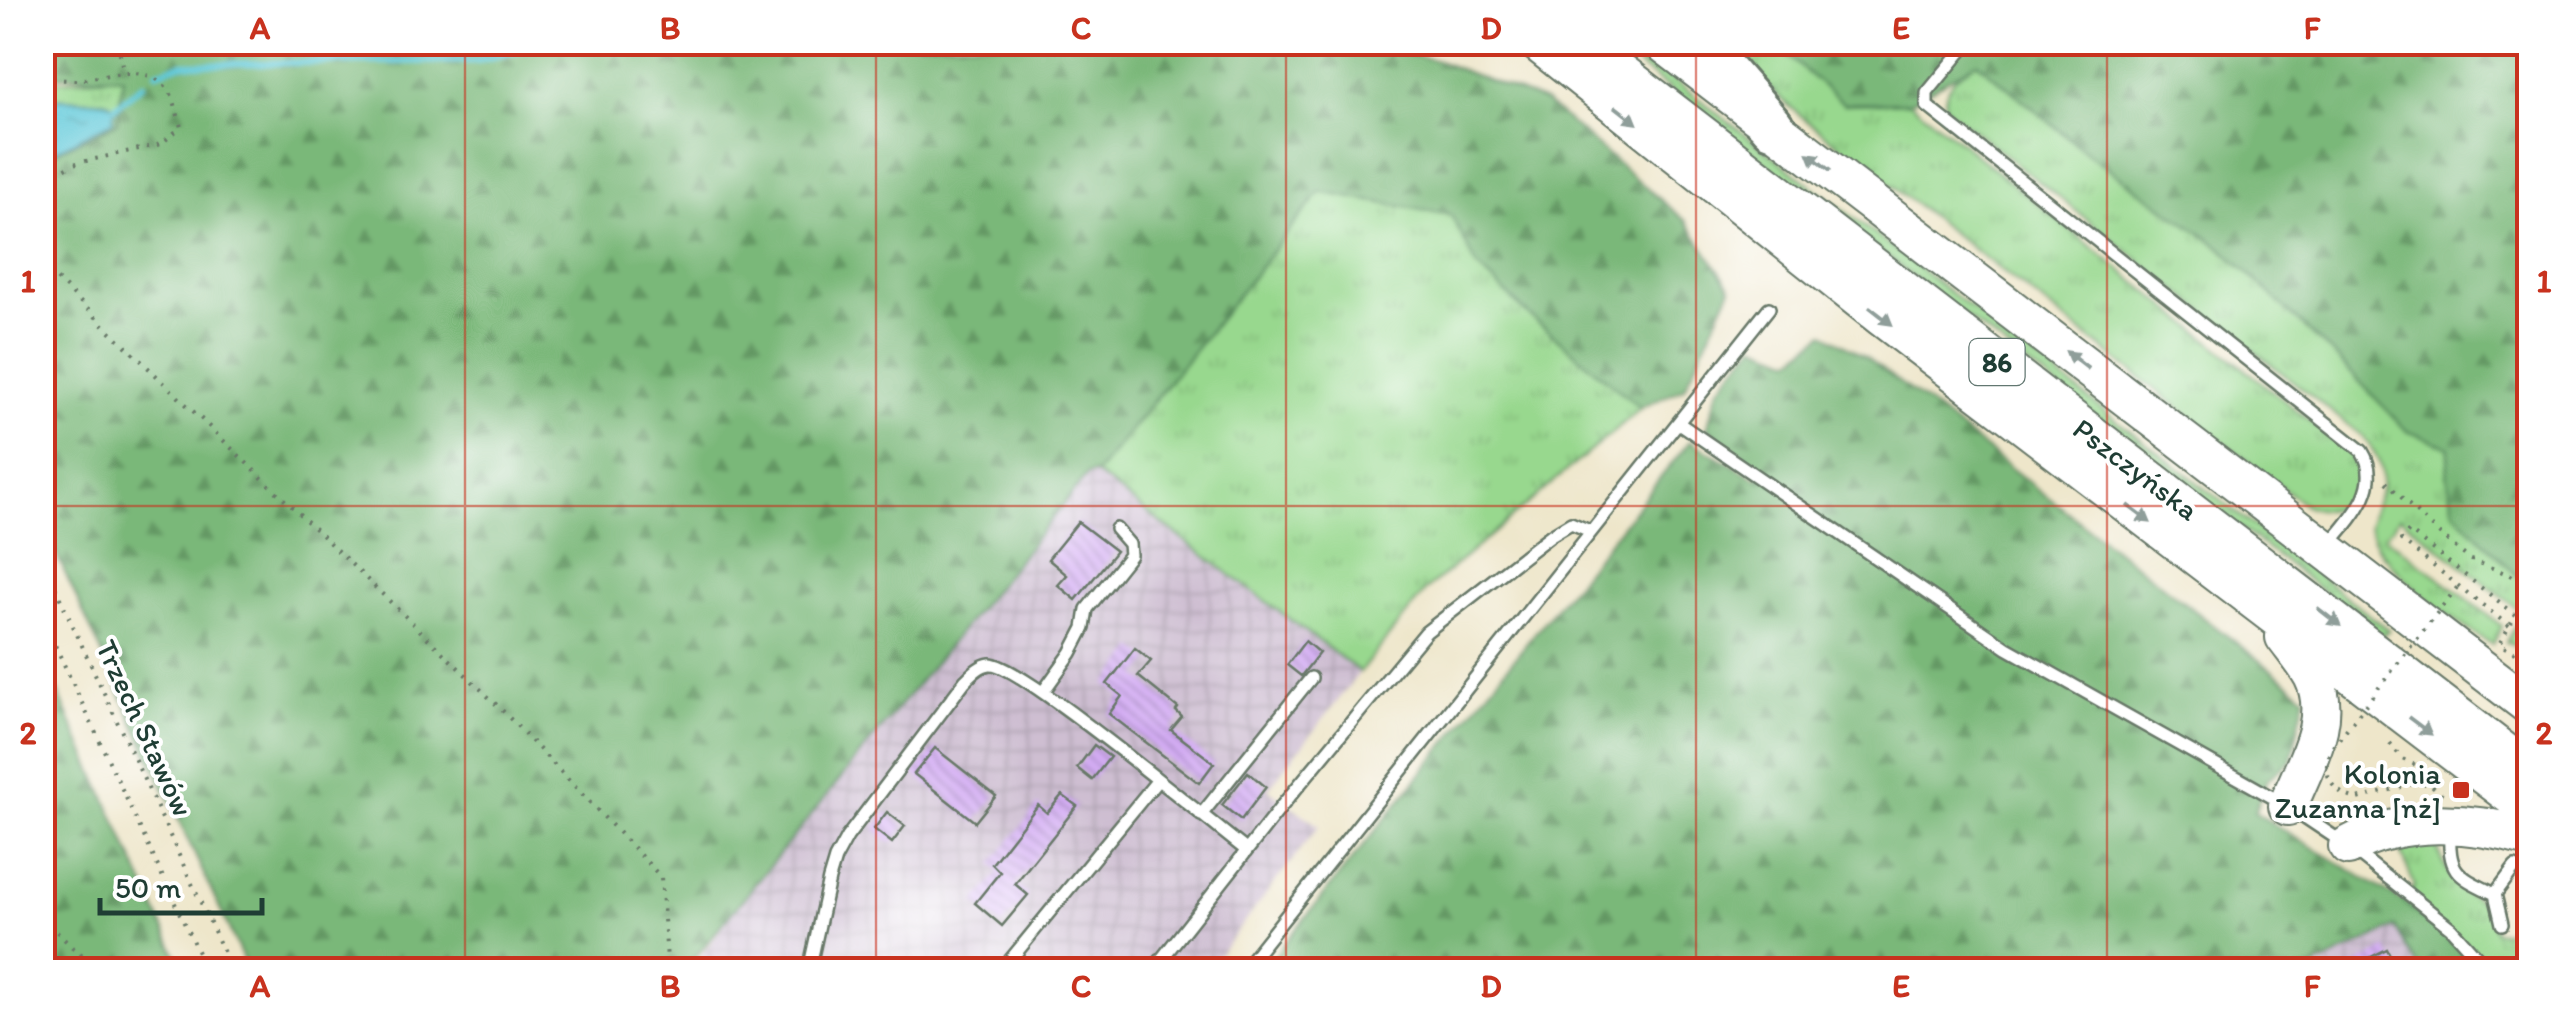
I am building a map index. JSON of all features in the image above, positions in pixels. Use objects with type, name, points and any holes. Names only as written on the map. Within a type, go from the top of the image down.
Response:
[{"type":"highway","points":[[1699,42],[1772,126]]},
{"type":"main road","name":"86","points":[[1662,42],[1772,126]]},
{"type":"main road","name":"Pszczyńska","points":[[1548,45],[1742,166],[2530,772]]},
{"type":"main road","points":[[1548,45],[1882,317],[2530,810]]},
{"type":"main road","name":"Pszczyńska","points":[[1772,126],[2530,706]]},
{"type":"main road","points":[[2259,604],[2314,677],[2320,700],[2320,721],[2313,748],[2288,806]]},
{"type":"main road","points":[[2348,846],[2370,834],[2444,810],[2492,829],[2522,853]]},
{"type":"lane","points":[[1969,42],[1927,93],[1927,106],[2362,451],[2370,479],[2365,498],[2327,548]]},
{"type":"lane","points":[[1243,970],[1769,308]]},
{"type":"lane","points":[[1680,424],[2007,648],[2288,806],[2348,846],[2452,928],[2477,957],[2480,970]]},
{"type":"lane","points":[[1153,970],[1246,850],[1426,632],[1551,535],[1571,523],[1590,530]]},
{"type":"lane","points":[[1043,692],[1071,653],[1084,628],[1087,609],[1130,554],[1129,544],[1116,530]]},
{"type":"lane","points":[[809,970],[834,859],[965,681],[975,670],[989,664],[1005,667],[1043,692],[1246,850]]},
{"type":"lane","points":[[1201,815],[1312,678]]},
{"type":"lane","points":[[1002,970],[1157,781]]},
{"type":"lane","points":[[2444,810],[2448,858],[2454,871],[2495,894]]},
{"type":"lane","points":[[2502,924],[2495,894],[2522,853]]},
{"type":"path","points":[[118,42],[123,71]]},
{"type":"path","points":[[42,79],[75,80],[123,71],[140,73],[162,83],[172,96],[182,126],[160,144],[74,164],[42,181]]},
{"type":"path","points":[[42,265],[500,708],[661,876],[671,970]]},
{"type":"path","points":[[2369,465],[2429,525],[2469,558],[2526,581],[2529,600],[2499,644],[2530,661]]},
{"type":"path","points":[[2509,626],[2401,540],[2409,531],[2516,615]]},
{"type":"path","name":"Trzech Stawów","points":[[42,559],[232,970]]},
{"type":"path","points":[[2444,810],[2430,784],[2412,784],[2358,800],[2350,798],[2327,778],[2326,762],[2331,749],[2459,585]]},
{"type":"path","points":[[42,617],[206,970]]},
{"type":"path","points":[[42,917],[103,970]]},
{"type":"shaded area","points":[[1096,474],[1360,672],[1268,789],[1319,826],[1207,970],[690,970],[1088,475]]},
{"type":"shaded area","points":[[2396,926],[2420,970],[2309,970]]},
{"type":"green space","points":[[43,42],[1366,43],[1438,61],[1545,102],[1686,221],[1731,288],[1685,387],[1641,408],[1529,315],[1477,266],[1451,215],[1320,192],[1096,473],[1087,475],[685,970],[248,970],[43,525],[43,161],[117,122],[123,77],[43,75]]},
{"type":"green space","points":[[1609,43],[1626,43],[2389,630],[2381,636]]},
{"type":"green space","points":[[1718,43],[1773,43],[1844,104],[1910,102],[2349,452],[2358,476],[2351,498],[2331,509],[2305,505],[1801,116]]},
{"type":"green space","points":[[1773,43],[2529,43],[2529,588],[2454,511],[2447,476],[2449,447],[2407,431],[2223,249],[2087,153],[1977,62],[1910,102],[1844,104]]},
{"type":"green space","points":[[1977,62],[2087,153],[2223,249],[2407,431],[2450,447],[2447,476],[2454,511],[2529,588],[2529,653],[2506,642],[2523,613],[2400,517],[2385,536],[2502,626],[2493,644],[2421,594],[2387,558],[2375,542],[2370,524],[2381,489],[2381,472],[2372,449],[2361,435],[1948,110],[1944,105],[1950,84]]},
{"type":"green space","points":[[123,76],[117,122],[43,161],[59,146],[113,121],[106,101],[43,98],[43,82]]},
{"type":"green space","points":[[1320,192],[1451,215],[1478,267],[1641,408],[1426,590],[1360,672],[1096,474]]},
{"type":"green space","points":[[1825,333],[1924,401],[2305,696],[2291,761],[2267,779],[2254,812],[2403,902],[2485,970],[2420,970],[2395,927],[2309,970],[1263,970],[1690,441],[1763,482],[1750,461],[1707,428],[1718,389],[1755,344],[1792,359]]},
{"type":"green space","points":[[43,657],[50,675],[183,970],[43,970]]},
{"type":"green space","points":[[2432,837],[2459,889],[2484,904],[2495,932],[2529,928],[2529,970],[2485,970],[2403,902],[2415,886],[2398,846]]},
{"type":"water","points":[[43,98],[106,101],[115,107],[113,121],[43,157]]},
{"type":"building","points":[[1078,522],[1116,551],[1076,600],[1058,585],[1067,575],[1048,559]]},
{"type":"building","points":[[1305,641],[1319,653],[1301,676],[1287,665]]},
{"type":"building","points":[[1135,648],[1151,661],[1138,676],[1178,708],[1176,711],[1182,717],[1171,730],[1214,763],[1199,783],[1109,714],[1122,696],[1107,684]]},
{"type":"building","points":[[1094,745],[1110,757],[1092,780],[1077,768]]},
{"type":"building","points":[[935,748],[996,796],[975,822],[914,774]]},
{"type":"building","points":[[1248,772],[1266,787],[1241,820],[1222,805]]},
{"type":"building","points":[[1062,795],[1077,806],[1015,884],[1028,895],[1002,926],[975,903],[1000,872],[992,864],[1038,805],[1047,813]]},
{"type":"building","points":[[887,812],[905,826],[892,843],[874,829]]},
{"type":"building","points":[[2387,949],[2398,970],[2345,970]]},
{"type":"waterway","points":[[157,72],[181,64],[477,61],[549,42]]},
{"type":"waterway","points":[[115,107],[143,84]]},
{"type":"place","name":"Kolonia Zuzanna [nż]","points":[[2461,790]]}]
